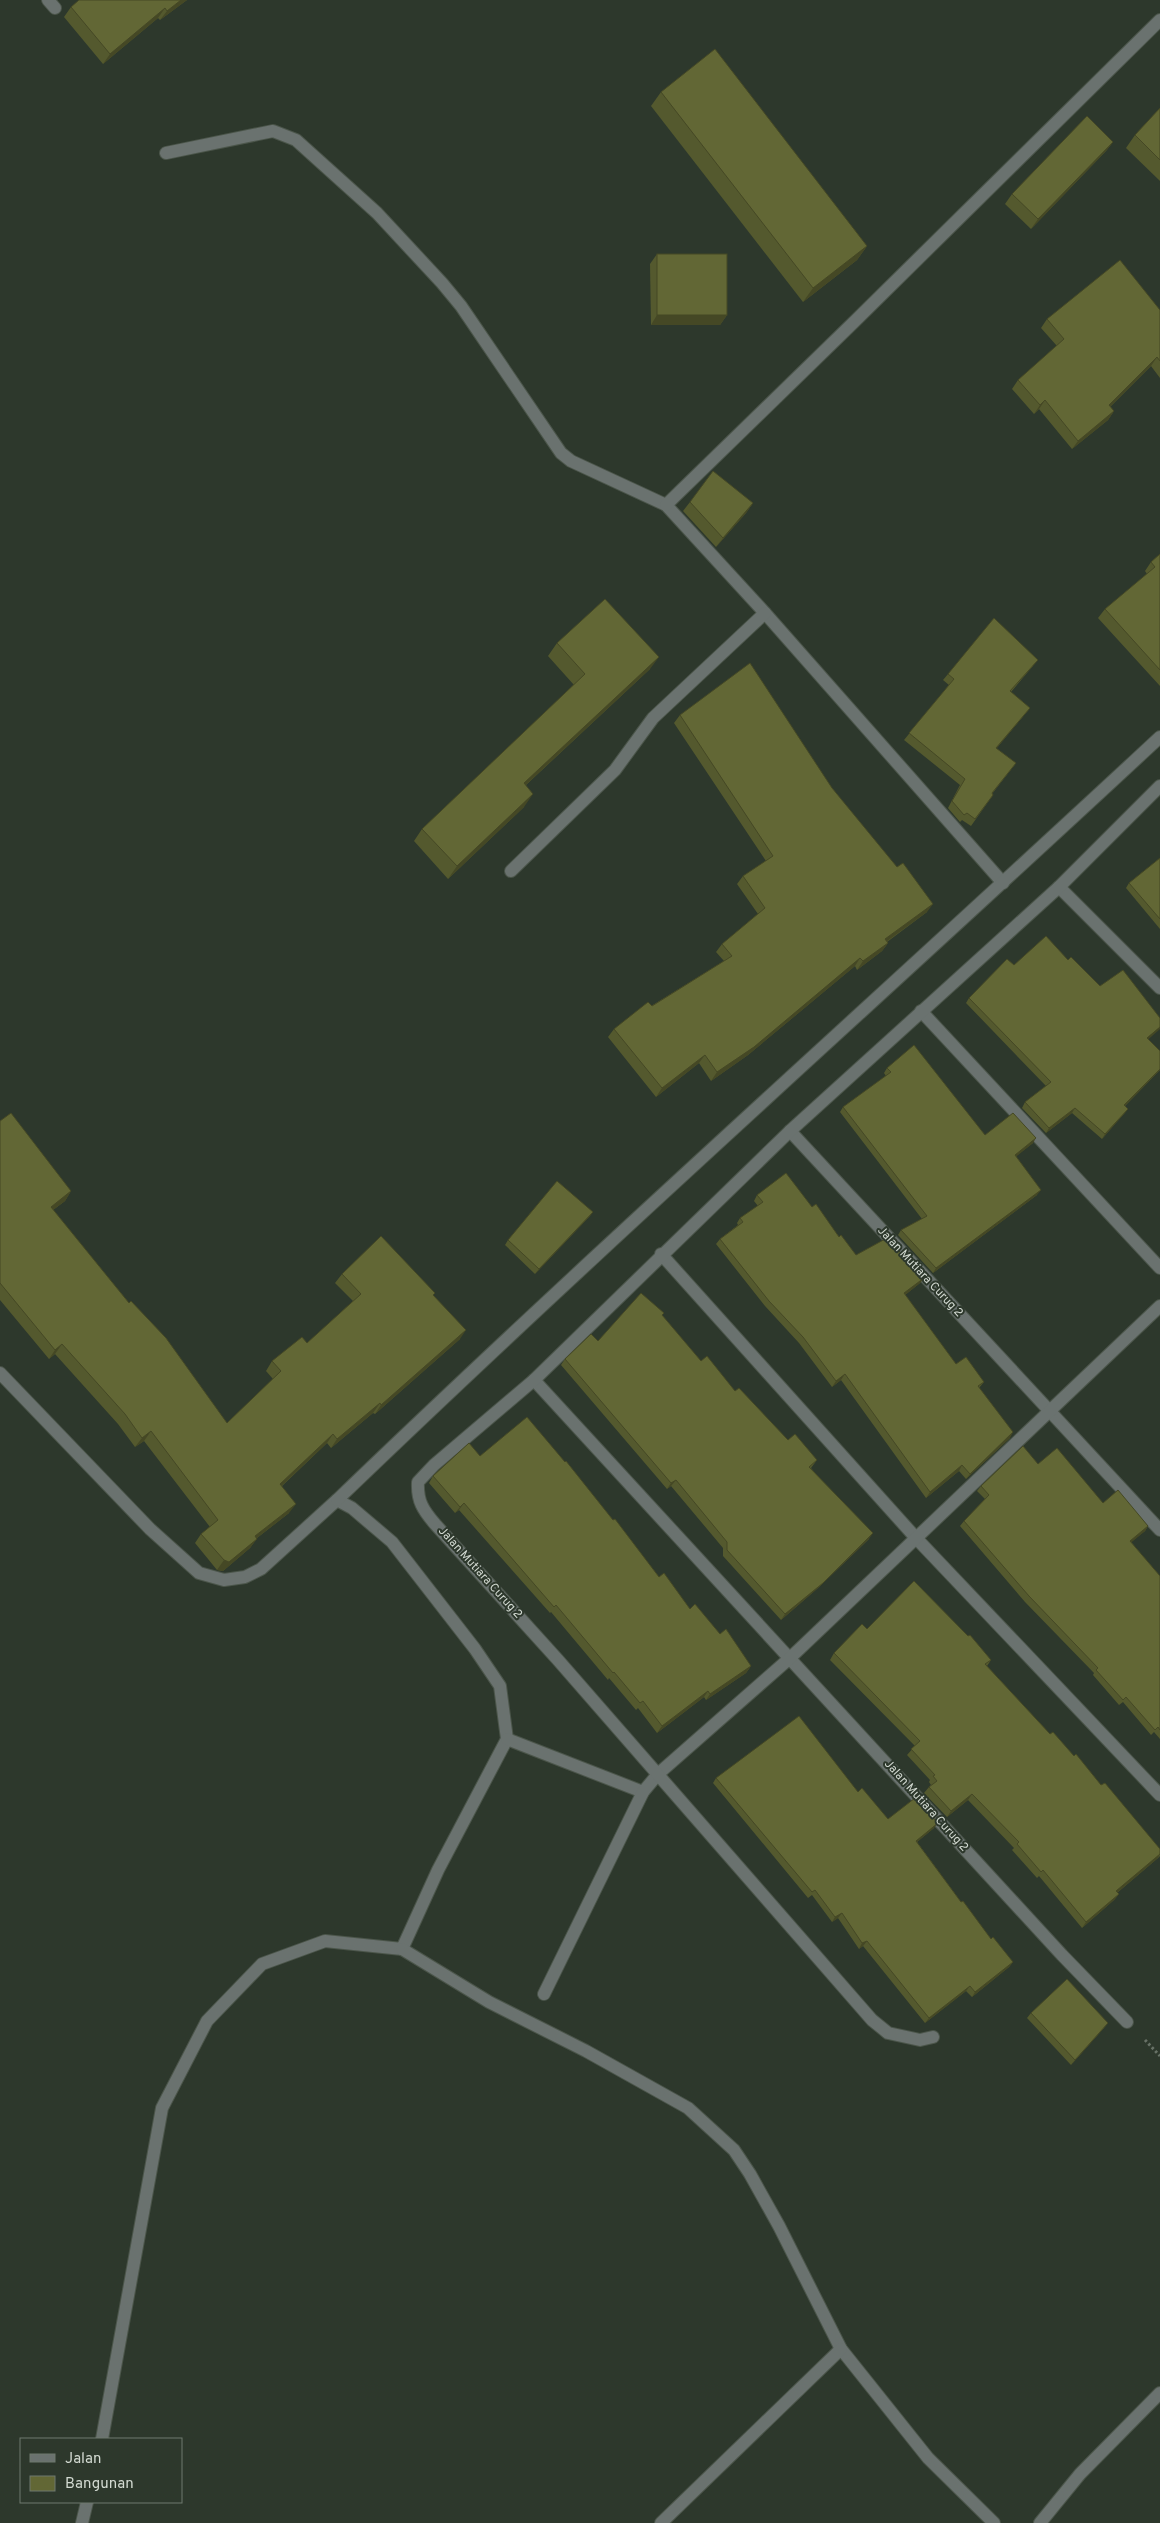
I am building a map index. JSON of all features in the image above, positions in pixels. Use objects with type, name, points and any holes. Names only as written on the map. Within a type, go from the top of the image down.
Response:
[{"type":"street","points":[[666,505],[856,321],[1160,20]]},
{"type":"street","points":[[166,153],[273,131],[296,140],[377,213],[442,283],[461,306],[561,453],[571,461],[666,505],[765,613],[1003,883]]},
{"type":"street","points":[[511,871],[615,770],[653,718],[765,613]]},
{"type":"street","points":[[0,1373],[150,1529],[199,1573],[224,1580],[244,1577],[261,1569],[337,1500],[507,1336],[1160,737]]},
{"type":"street","name":"Jalan Mutiara Curug 2","points":[[933,2037],[920,2040],[888,2033],[872,2020],[658,1774],[435,1524],[421,1507],[417,1495],[418,1482],[434,1465],[534,1380],[661,1254],[790,1131],[1059,887],[1160,786]]},
{"type":"street","points":[[1059,887],[1160,988]]},
{"type":"street","points":[[921,1011],[1160,1268]]},
{"type":"street","name":"Jalan Mutiara Curug 2","points":[[790,1131],[1160,1530]]},
{"type":"street","points":[[661,1254],[916,1538],[1160,1795]]},
{"type":"street","points":[[544,1994],[643,1792],[658,1774],[790,1658],[1050,1413],[1160,1306]]},
{"type":"street","name":"Jalan Mutiara Curug 2","points":[[534,1380],[1062,1955],[1127,2022]]},
{"type":"street","points":[[337,1500],[352,1508],[392,1542],[475,1649],[500,1686],[507,1739],[438,1870],[402,1949]]},
{"type":"street","points":[[507,1739],[643,1792]]},
{"type":"street","points":[[102,2438],[162,2108],[207,2021],[262,1964],[325,1941],[402,1949],[489,2002],[586,2051],[688,2108],[734,2150],[750,2174],[841,2349],[928,2458],[994,2523]]},
{"type":"street","points":[[661,2523],[841,2349]]},
{"type":"street","points":[[1040,2523],[1080,2474],[1160,2393]]},
{"type":"street","points":[[82,2523],[87,2503]]},
{"type":"building","points":[[79,0],[181,0],[167,11],[165,8],[110,54],[71,7]]},
{"type":"building","points":[[715,49],[867,246],[813,288],[661,92]]},
{"type":"building","points":[[1160,108],[1160,160],[1135,135]]},
{"type":"building","points":[[1087,116],[1113,142],[1038,219],[1012,194]]},
{"type":"building","points":[[657,254],[727,254],[727,315],[657,315]]},
{"type":"building","points":[[1120,260],[1160,310],[1160,361],[1157,357],[1109,405],[1114,411],[1078,441],[1045,400],[1040,405],[1018,380],[1064,339],[1047,319]]},
{"type":"building","points":[[713,471],[753,503],[723,538],[690,502]]},
{"type":"building","points":[[1160,554],[1160,670],[1105,609],[1155,567],[1151,562]]},
{"type":"building","points":[[605,599],[659,657],[524,783],[533,794],[457,866],[422,829],[585,674],[557,643]]},
{"type":"building","points":[[994,618],[1038,660],[1010,691],[1030,708],[996,748],[1016,763],[992,793],[993,795],[975,819],[967,813],[964,815],[952,801],[965,779],[909,733],[954,679],[948,674]]},
{"type":"building","points":[[750,663],[832,788],[897,867],[903,863],[933,904],[885,939],[888,943],[863,961],[860,958],[754,1047],[717,1072],[705,1055],[662,1088],[614,1029],[648,1002],[652,1006],[732,956],[722,944],[765,908],[743,876],[773,856],[680,715]]},
{"type":"building","points":[[1160,858],[1160,919],[1129,883]]},
{"type":"building","points":[[1046,936],[1068,960],[1071,957],[1100,986],[1123,970],[1160,1018],[1160,1027],[1147,1038],[1160,1051],[1160,1069],[1124,1105],[1128,1109],[1105,1134],[1075,1108],[1049,1128],[1025,1102],[1051,1082],[969,998],[1007,959],[1014,965]]},
{"type":"building","points":[[914,1045],[985,1135],[1013,1113],[1036,1138],[1015,1155],[1041,1190],[936,1268],[901,1230],[927,1216],[843,1107],[891,1072],[887,1068]]},
{"type":"building","points":[[11,1113],[71,1191],[51,1207],[129,1303],[131,1301],[166,1338],[227,1423],[281,1371],[272,1361],[302,1337],[307,1343],[361,1294],[342,1274],[381,1236],[435,1293],[433,1295],[466,1330],[381,1405],[380,1403],[337,1439],[333,1434],[280,1484],[296,1504],[255,1536],[257,1539],[229,1562],[224,1560],[201,1534],[218,1520],[151,1431],[142,1438],[125,1414],[62,1344],[55,1350],[0,1283],[0,1121]]},
{"type":"building","points":[[786,1173],[812,1207],[816,1204],[839,1237],[841,1235],[856,1255],[887,1238],[924,1278],[904,1293],[956,1364],[966,1357],[984,1382],[978,1386],[1013,1432],[970,1474],[962,1465],[930,1492],[845,1374],[836,1381],[803,1337],[769,1301],[720,1239],[743,1222],[740,1218],[763,1202],[757,1195]]},
{"type":"building","points":[[557,1181],[593,1212],[539,1269],[508,1240]]},
{"type":"building","points":[[641,1293],[664,1313],[662,1315],[701,1361],[707,1356],[735,1391],[739,1388],[788,1440],[795,1434],[817,1460],[809,1467],[873,1533],[823,1583],[785,1614],[727,1550],[727,1542],[676,1480],[671,1483],[565,1359],[591,1334],[598,1341]]},
{"type":"building","points":[[527,1417],[566,1461],[613,1520],[615,1519],[659,1577],[664,1573],[690,1609],[695,1604],[720,1634],[726,1629],[751,1666],[710,1694],[708,1691],[662,1726],[643,1701],[640,1703],[556,1605],[554,1607],[464,1503],[460,1507],[433,1476],[469,1443],[480,1456]]},
{"type":"building","points":[[1023,1446],[1038,1464],[1057,1448],[1103,1503],[1118,1490],[1148,1526],[1130,1541],[1160,1576],[1160,1730],[1158,1727],[1155,1730],[1126,1697],[1123,1700],[1096,1670],[1098,1668],[1029,1596],[964,1521],[989,1495],[981,1486]]},
{"type":"building","points":[[914,1581],[968,1636],[970,1635],[991,1660],[985,1664],[1050,1734],[1053,1732],[1074,1756],[1076,1754],[1101,1785],[1105,1783],[1160,1849],[1160,1854],[1116,1891],[1119,1894],[1086,1922],[1043,1870],[1041,1872],[1017,1844],[1019,1842],[972,1794],[951,1811],[929,1787],[937,1781],[933,1776],[935,1775],[911,1749],[920,1741],[834,1653],[862,1624],[867,1629]]},
{"type":"building","points":[[799,1716],[858,1792],[862,1788],[888,1819],[915,1798],[938,1823],[916,1841],[961,1902],[963,1901],[991,1939],[993,1937],[1013,1962],[975,1992],[970,1986],[929,2018],[867,1941],[862,1943],[842,1913],[835,1917],[815,1890],[812,1892],[716,1778]]},
{"type":"building","points":[[1067,1979],[1108,2023],[1075,2060],[1031,2013]]}]
